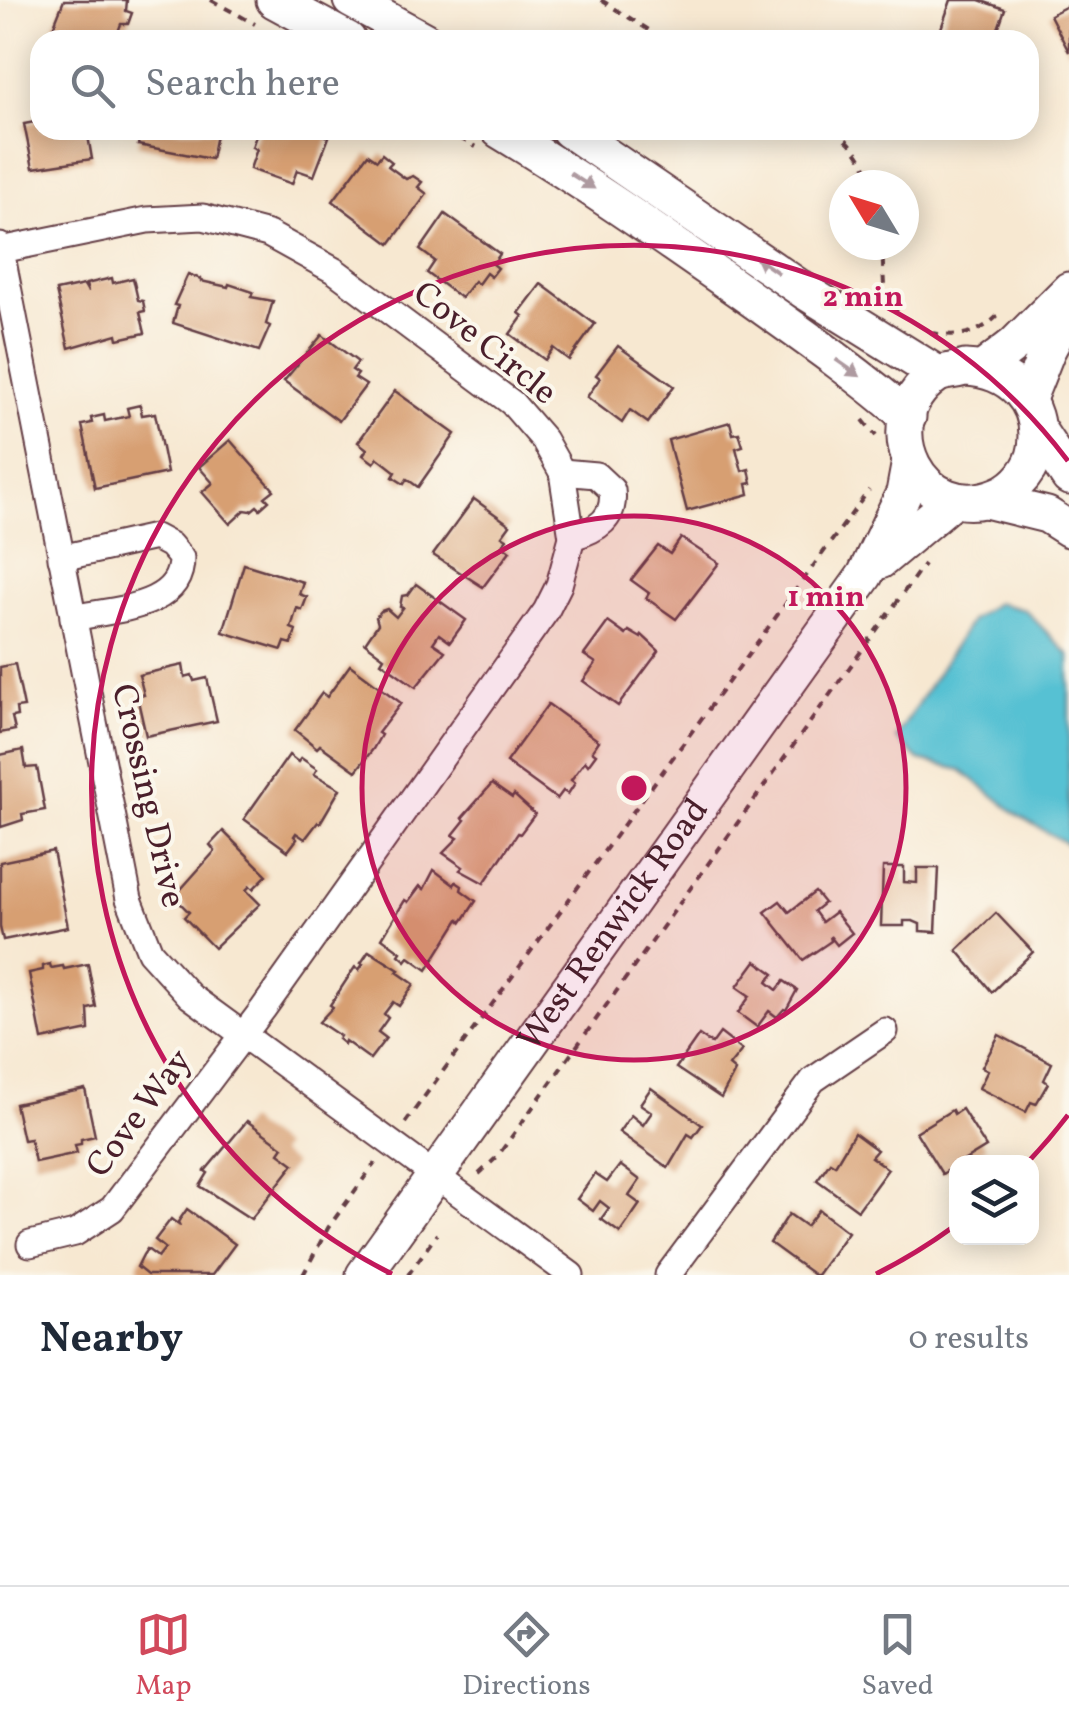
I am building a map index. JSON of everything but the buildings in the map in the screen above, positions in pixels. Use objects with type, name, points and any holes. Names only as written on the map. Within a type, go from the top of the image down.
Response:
[{"type":"street","points":[[351,0],[406,30]]},
{"type":"street","points":[[271,16],[316,30]]},
{"type":"street","points":[[515,140],[648,226],[862,378],[908,417]]},
{"type":"street","points":[[584,140],[806,292],[938,374],[983,369],[1009,379],[1069,477]]},
{"type":"street","name":"Cove Circle","points":[[0,248],[147,220],[202,216],[268,234],[335,271],[512,403],[544,440],[562,472],[572,537],[559,584],[546,610],[243,1036]]},
{"type":"street","name":"Crossing Drive","points":[[0,248],[130,900],[150,952],[190,996],[572,1275]]},
{"type":"street","points":[[983,369],[1014,345],[1069,290]]},
{"type":"street","points":[[970,500],[1008,491],[1025,475],[1035,454],[1033,415],[1047,350],[1069,310]]},
{"type":"street","points":[[938,374],[921,392],[908,417],[905,444],[910,461],[927,485],[970,500],[1047,515],[1069,529]]},
{"type":"street","name":"West Renwick Road","points":[[364,1275],[865,575],[904,493],[910,461]]},
{"type":"street","points":[[562,472],[596,475],[612,490],[612,510],[606,520],[572,537]]},
{"type":"street","name":"West Renwick Road","points":[[865,575],[910,532],[970,500]]},
{"type":"street","points":[[60,558],[155,537],[182,558],[182,574],[172,590],[159,599],[73,618]]},
{"type":"street","points":[[668,1275],[813,1080],[886,1031]]},
{"type":"street","name":"Cove Way","points":[[30,1244],[75,1233],[112,1210],[243,1036]]},
{"type":"path","points":[[211,0],[271,16]]},
{"type":"path","points":[[600,0],[649,30]]},
{"type":"path","points":[[846,140],[868,170]]},
{"type":"path","points":[[883,260],[884,286],[893,309],[903,317]]},
{"type":"path","points":[[304,1275],[328,1228],[869,490]]},
{"type":"path","points":[[479,1174],[497,1157],[926,560]]},
{"type":"path","points":[[408,1275],[437,1234]]},
{"type":"water","points":[[996,603],[1025,610],[1069,655],[1069,845],[1019,816],[961,770],[919,760],[896,738],[971,620]]}]
